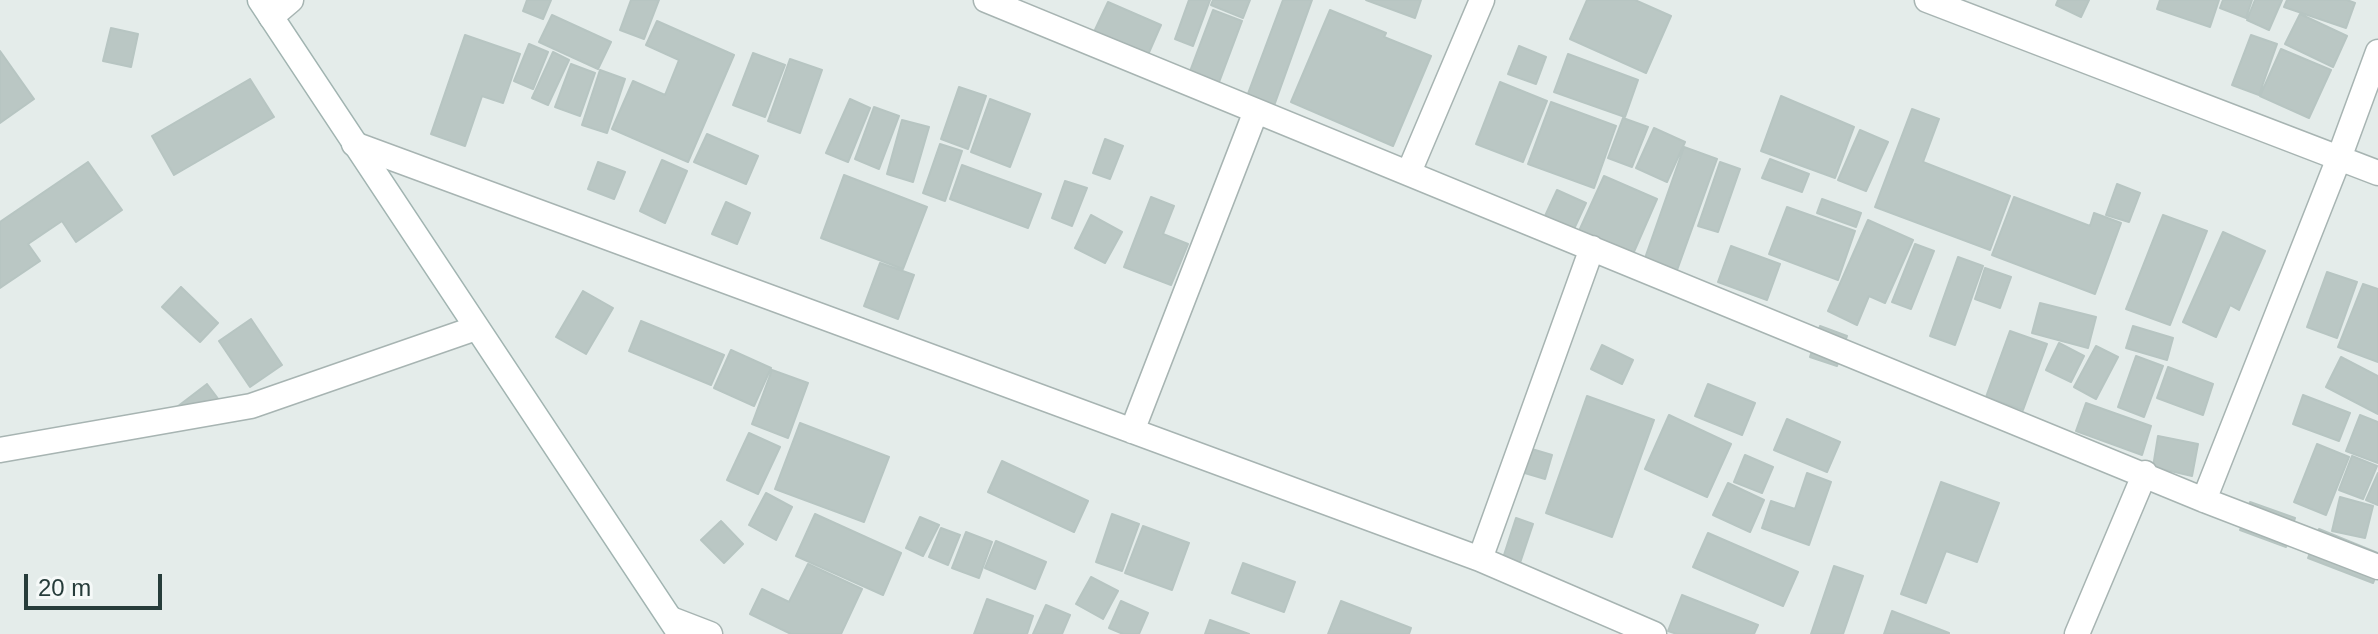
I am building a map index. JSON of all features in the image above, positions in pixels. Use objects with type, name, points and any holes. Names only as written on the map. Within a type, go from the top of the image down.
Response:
[{"type":"street","points":[[291,0],[266,9],[354,144],[675,626],[710,634]]},
{"type":"street","points":[[986,0],[2145,473],[2204,500],[2378,567]]},
{"type":"street","points":[[1409,172],[1482,0]]},
{"type":"street","points":[[1927,0],[2378,173]]},
{"type":"street","points":[[2204,500],[2378,52]]},
{"type":"street","points":[[1132,431],[1256,111]]},
{"type":"street","points":[[354,144],[1480,559],[1654,634]]},
{"type":"street","points":[[1480,559],[1592,248]]},
{"type":"street","points":[[0,450],[251,406],[476,328]]},
{"type":"street","points":[[2077,634],[2145,473]]},
{"type":"building","points":[[527,0],[551,0],[543,19],[523,11]]},
{"type":"building","points":[[631,0],[659,0],[644,39],[620,30]]},
{"type":"building","points":[[1189,0],[1210,0],[1193,46],[1175,39]]},
{"type":"building","points":[[1213,0],[1250,0],[1243,18],[1211,5]]},
{"type":"building","points":[[1283,0],[1312,0],[1270,117],[1243,107]]},
{"type":"building","points":[[1366,0],[1421,0],[1415,18]]},
{"type":"building","points":[[1587,0],[1635,0],[1671,16],[1646,73],[1570,39]]},
{"type":"building","points":[[2058,0],[2089,0],[2081,17],[2056,5]]},
{"type":"building","points":[[2160,0],[2219,0],[2210,27],[2157,9]]},
{"type":"building","points":[[2223,0],[2252,0],[2246,18],[2220,8]]},
{"type":"building","points":[[2255,0],[2282,0],[2269,30],[2247,20]]},
{"type":"building","points":[[2287,0],[2347,0],[2355,3],[2346,28],[2284,7]]},
{"type":"building","points":[[1108,2],[1161,25],[1147,57],[1093,34]]},
{"type":"building","points":[[1213,10],[1242,21],[1218,85],[1189,74]]},
{"type":"building","points":[[1330,10],[1431,56],[1393,146],[1291,102]]},
{"type":"building","points":[[2300,14],[2347,36],[2333,67],[2285,44]]},
{"type":"building","points":[[552,15],[611,42],[598,69],[539,42]]},
{"type":"building","points":[[657,21],[734,55],[688,162],[612,129],[633,81],[665,95],[679,60],[646,45]]},
{"type":"building","points":[[111,28],[138,34],[131,67],[103,61]]},
{"type":"building","points":[[465,35],[520,54],[503,103],[482,96],[465,146],[431,134]]},
{"type":"building","points":[[2251,35],[2277,44],[2259,95],[2232,85]]},
{"type":"building","points":[[529,44],[548,52],[533,89],[514,81]]},
{"type":"building","points":[[1519,46],[1546,57],[1536,84],[1508,74]]},
{"type":"building","points":[[2281,49],[2331,70],[2309,118],[2260,96]]},
{"type":"building","points":[[0,51],[34,99],[0,123]]},
{"type":"building","points":[[553,52],[569,60],[548,105],[532,98]]},
{"type":"building","points":[[753,53],[785,65],[765,117],[733,105]]},
{"type":"building","points":[[1568,54],[1638,80],[1625,117],[1554,92]]},
{"type":"building","points":[[790,59],[822,70],[800,133],[768,121]]},
{"type":"building","points":[[571,64],[595,73],[580,116],[555,107]]},
{"type":"building","points":[[600,70],[625,79],[607,133],[582,125]]},
{"type":"building","points":[[250,79],[274,117],[174,175],[152,136]]},
{"type":"building","points":[[1500,82],[1547,101],[1523,162],[1476,144]]},
{"type":"building","points":[[959,87],[986,96],[968,149],[941,139]]},
{"type":"building","points":[[1781,96],[1854,127],[1835,178],[1761,151]]},
{"type":"building","points":[[850,99],[870,108],[848,162],[826,153]]},
{"type":"building","points":[[990,99],[1030,114],[1010,167],[971,152]]},
{"type":"building","points":[[1551,102],[1616,126],[1594,188],[1528,164]]},
{"type":"building","points":[[874,107],[899,116],[879,169],[855,159]]},
{"type":"building","points":[[1912,109],[1939,119],[1923,162],[2010,196],[1990,250],[1875,207]]},
{"type":"building","points":[[1623,118],[1648,127],[1632,167],[1608,158]]},
{"type":"building","points":[[902,120],[929,127],[913,182],[887,174]]},
{"type":"building","points":[[1654,128],[1685,142],[1667,182],[1636,168]]},
{"type":"building","points":[[1860,130],[1888,142],[1866,191],[1838,180]]},
{"type":"building","points":[[707,134],[758,156],[746,184],[694,162]]},
{"type":"building","points":[[1105,139],[1123,146],[1110,179],[1093,173]]},
{"type":"building","points":[[940,144],[962,151],[945,201],[923,193]]},
{"type":"building","points":[[1684,147],[1717,159],[1676,273],[1644,261]]},
{"type":"building","points":[[1770,159],[1809,174],[1802,192],[1762,178]]},
{"type":"building","points":[[662,160],[687,171],[665,223],[640,211]]},
{"type":"building","points":[[88,162],[122,210],[76,242],[62,221],[28,244],[40,261],[0,288],[0,222]]},
{"type":"building","points":[[598,162],[625,172],[614,199],[588,189]]},
{"type":"building","points":[[1720,162],[1740,169],[1718,232],[1698,226]]},
{"type":"building","points":[[962,165],[1041,194],[1028,228],[950,199]]},
{"type":"building","points":[[844,175],[927,207],[903,269],[821,238]]},
{"type":"building","points":[[1604,176],[1657,199],[1633,254],[1579,231]]},
{"type":"building","points":[[1065,181],[1087,188],[1072,226],[1052,218]]},
{"type":"building","points":[[2117,184],[2140,193],[2129,222],[2106,215]]},
{"type":"building","points":[[1557,190],[1586,203],[1574,229],[1545,216]]},
{"type":"building","points":[[1151,197],[1174,206],[1163,234],[1188,244],[1171,285],[1124,267]]},
{"type":"building","points":[[2014,197],[2090,226],[2094,213],[2121,223],[2095,294],[1992,255]]},
{"type":"building","points":[[1822,199],[1861,213],[1856,227],[1817,213]]},
{"type":"building","points":[[726,202],[750,213],[737,244],[712,234]]},
{"type":"building","points":[[1787,207],[1855,231],[1838,280],[1769,254]]},
{"type":"building","points":[[1091,215],[1122,232],[1105,263],[1075,248]]},
{"type":"building","points":[[2163,215],[2207,231],[2170,325],[2126,309]]},
{"type":"building","points":[[1868,220],[1913,240],[1885,303],[1869,296],[1857,325],[1828,311]]},
{"type":"building","points":[[2223,232],[2265,251],[2239,310],[2230,305],[2216,337],[2183,322]]},
{"type":"building","points":[[1915,244],[1934,251],[1911,309],[1892,302]]},
{"type":"building","points":[[1731,246],[1780,264],[1767,300],[1718,282]]},
{"type":"building","points":[[1958,257],[1983,266],[1955,345],[1930,336]]},
{"type":"building","points":[[880,263],[914,275],[898,319],[864,306]]},
{"type":"building","points":[[1985,268],[2011,277],[2000,308],[1975,299]]},
{"type":"building","points":[[2327,272],[2357,282],[2337,338],[2307,327]]},
{"type":"building","points":[[2363,284],[2378,289],[2378,362],[2338,347]]},
{"type":"building","points":[[181,287],[218,323],[200,342],[162,307]]},
{"type":"building","points":[[583,291],[613,308],[586,354],[556,337]]},
{"type":"building","points":[[2040,303],[2096,317],[2088,348],[2032,333]]},
{"type":"building","points":[[251,319],[282,365],[250,387],[219,341]]},
{"type":"building","points":[[641,321],[724,355],[711,385],[629,351]]},
{"type":"building","points":[[1820,326],[1847,336],[1837,366],[1810,357]]},
{"type":"building","points":[[2133,326],[2173,338],[2167,360],[2126,348]]},
{"type":"building","points":[[2010,331],[2047,344],[2023,410],[1986,397]]},
{"type":"building","points":[[2059,343],[2084,356],[2071,382],[2046,370]]},
{"type":"building","points":[[1602,345],[1633,360],[1622,384],[1591,369]]},
{"type":"building","points":[[2096,346],[2118,357],[2096,399],[2074,387]]},
{"type":"building","points":[[731,350],[771,368],[754,406],[714,388]]},
{"type":"building","points":[[2136,356],[2163,366],[2144,417],[2118,407]]},
{"type":"building","points":[[2341,357],[2378,376],[2378,414],[2326,387]]},
{"type":"building","points":[[2168,367],[2213,384],[2203,415],[2157,398]]},
{"type":"building","points":[[772,370],[808,383],[788,438],[752,424]]},
{"type":"building","points":[[207,384],[219,400],[173,410]]},
{"type":"building","points":[[1708,384],[1755,403],[1742,435],[1695,416]]},
{"type":"building","points":[[2303,395],[2350,413],[2339,441],[2293,424]]},
{"type":"building","points":[[1587,396],[1654,420],[1612,537],[1546,513]]},
{"type":"building","points":[[2086,403],[2151,426],[2142,455],[2076,431]]},
{"type":"building","points":[[1669,415],[1731,444],[1707,497],[1645,469]]},
{"type":"building","points":[[2360,415],[2378,422],[2378,463],[2346,451]]},
{"type":"building","points":[[1787,419],[1840,442],[1827,472],[1774,450]]},
{"type":"building","points":[[800,423],[889,457],[864,522],[775,489]]},
{"type":"building","points":[[749,433],[780,447],[758,494],[727,480]]},
{"type":"building","points":[[2158,436],[2198,444],[2192,476],[2153,467]]},
{"type":"building","points":[[2317,444],[2349,457],[2326,515],[2294,502]]},
{"type":"building","points":[[1525,447],[1552,455],[1545,479],[1518,471]]},
{"type":"building","points":[[1745,455],[1773,467],[1762,493],[1734,482]]},
{"type":"building","points":[[2352,456],[2377,466],[2363,499],[2339,490]]},
{"type":"building","points":[[1002,461],[1088,501],[1074,532],[988,492]]},
{"type":"building","points":[[1807,473],[1831,482],[1809,545],[1762,528],[1771,501],[1795,509]]},
{"type":"building","points":[[2378,473],[2378,505],[2366,500]]},
{"type":"building","points":[[1941,482],[1999,503],[1977,562],[1946,551],[1926,603],[1901,594]]},
{"type":"building","points":[[1728,483],[1764,500],[1750,532],[1713,515]]},
{"type":"building","points":[[766,493],[792,507],[776,540],[749,525]]},
{"type":"building","points":[[2340,497],[2373,506],[2365,538],[2332,531]]},
{"type":"building","points":[[2250,502],[2295,518],[2286,547],[2240,530]]},
{"type":"building","points":[[815,514],[901,553],[883,595],[796,556]]},
{"type":"building","points":[[1112,514],[1139,524],[1122,571],[1096,562]]},
{"type":"building","points":[[920,517],[939,525],[923,556],[906,548]]},
{"type":"building","points":[[1516,518],[1533,524],[1520,563],[1503,558]]},
{"type":"building","points":[[721,521],[743,544],[724,563],[701,540]]},
{"type":"building","points":[[1143,526],[1189,543],[1172,590],[1125,573]]},
{"type":"building","points":[[941,528],[960,535],[948,565],[929,557]]},
{"type":"building","points":[[2319,529],[2378,553],[2378,571],[2373,583],[2308,558]]},
{"type":"building","points":[[966,532],[992,542],[979,578],[952,568]]},
{"type":"building","points":[[1708,533],[1798,572],[1783,606],[1693,567]]},
{"type":"building","points":[[996,541],[1046,562],[1035,589],[985,568]]},
{"type":"building","points":[[1243,563],[1295,582],[1284,612],[1232,593]]},
{"type":"building","points":[[808,564],[862,589],[841,634],[791,634],[750,614],[762,589],[789,602]]},
{"type":"building","points":[[1834,566],[1863,576],[1843,634],[1811,634]]},
{"type":"building","points":[[1091,577],[1118,591],[1103,619],[1076,604]]},
{"type":"building","points":[[1682,595],[1758,625],[1754,634],[1677,634],[1668,631]]},
{"type":"building","points":[[987,599],[1033,616],[1027,634],[974,634]]},
{"type":"building","points":[[1121,601],[1148,613],[1139,634],[1123,634],[1109,628]]},
{"type":"building","points":[[1341,601],[1411,628],[1409,634],[1328,634]]},
{"type":"building","points":[[1046,605],[1070,615],[1062,634],[1033,634]]},
{"type":"building","points":[[1892,611],[1949,633],[1949,634],[1884,634]]},
{"type":"building","points":[[1210,620],[1249,634],[1205,634]]}]
